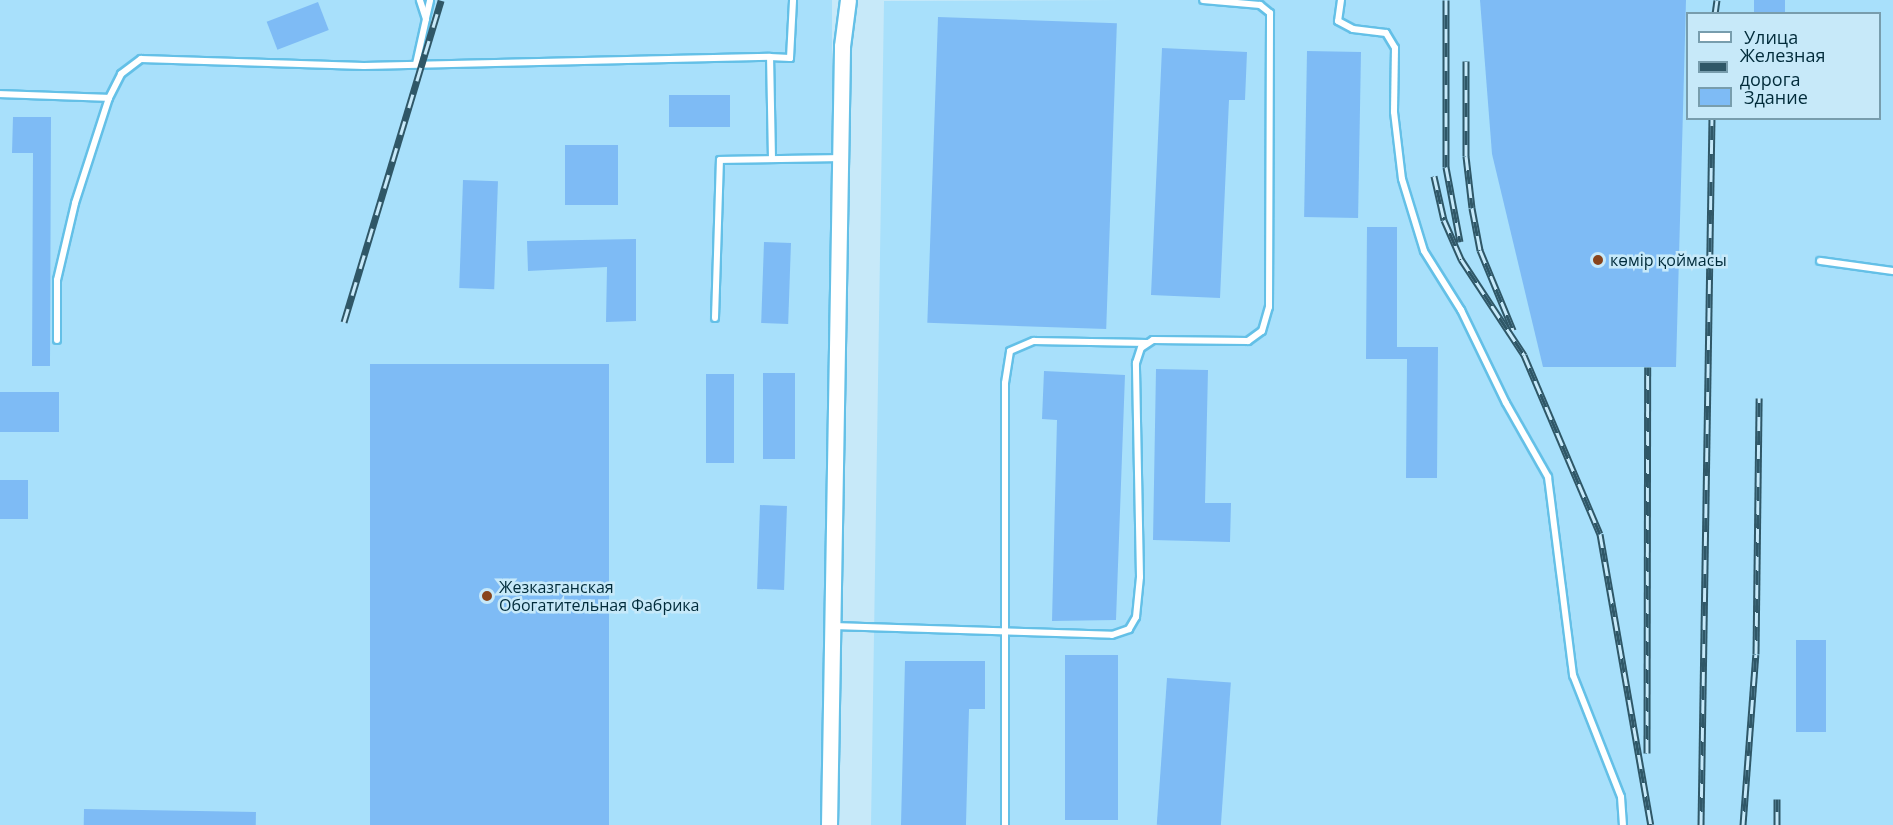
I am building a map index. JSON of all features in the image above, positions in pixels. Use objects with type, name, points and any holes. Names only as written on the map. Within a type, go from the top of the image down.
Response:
[{"type":"street","points":[[829,825],[842,46],[848,0]]},
{"type":"lane","points":[[420,0],[426,19]]},
{"type":"lane","points":[[416,64],[430,0]]},
{"type":"lane","points":[[57,340],[57,280],[109,98],[122,74],[141,59],[416,64],[790,58],[793,0]]},
{"type":"lane","points":[[1005,825],[1005,383],[1010,351],[1034,341],[1149,343],[1173,338],[1248,341],[1262,331],[1269,307],[1269,13],[1260,5],[1203,0]]},
{"type":"lane","points":[[1341,0],[1338,21],[1353,29],[1386,33],[1395,48],[1394,112],[1402,179],[1424,251],[1461,310],[1506,403],[1548,477],[1573,675],[1621,797],[1623,825]]},
{"type":"lane","points":[[770,57],[772,159]]},
{"type":"lane","points":[[0,94],[109,98]]},
{"type":"lane","points":[[715,318],[720,160],[841,158]]},
{"type":"lane","points":[[1820,261],[1893,271]]},
{"type":"lane","points":[[832,626],[1112,635],[1129,629],[1136,617],[1140,577],[1136,363],[1141,348],[1149,343]]},
{"type":"shaded area","points":[[0,0],[832,0],[832,825],[0,825]]},
{"type":"shaded area","points":[[1893,0],[1893,825],[871,825],[884,1]]},
{"type":"building","name":"көмір қоймасы","points":[[1480,0],[1686,0],[1676,367],[1543,367],[1492,154]]},
{"type":"building","points":[[1754,0],[1785,0],[1785,12],[1754,12]]},
{"type":"building","points":[[318,2],[329,30],[277,50],[267,22]]},
{"type":"building","points":[[938,17],[1117,23],[1106,329],[927,323]]},
{"type":"building","points":[[1162,48],[1247,52],[1245,100],[1229,100],[1220,298],[1151,295]]},
{"type":"building","points":[[1307,51],[1361,52],[1358,218],[1304,217]]},
{"type":"building","points":[[669,95],[730,95],[730,127],[669,127]]},
{"type":"building","points":[[13,117],[51,117],[50,366],[32,366],[33,153],[12,153]]},
{"type":"building","points":[[565,145],[618,145],[618,205],[565,205]]},
{"type":"building","points":[[463,180],[498,181],[494,289],[459,288]]},
{"type":"building","points":[[1367,227],[1397,227],[1397,347],[1438,347],[1437,478],[1406,478],[1407,359],[1366,359]]},
{"type":"building","points":[[636,239],[636,321],[606,322],[607,267],[528,271],[527,241]]},
{"type":"building","points":[[764,242],[791,243],[788,324],[761,323]]},
{"type":"building","name":"Жезказганская Обогатительная Фабрика","points":[[370,364],[609,364],[609,825],[370,825]]},
{"type":"building","points":[[1156,369],[1208,370],[1205,503],[1231,503],[1230,542],[1153,540]]},
{"type":"building","points":[[1044,371],[1125,375],[1116,620],[1052,621],[1057,420],[1042,419]]},
{"type":"building","points":[[763,373],[795,373],[795,459],[763,459]]},
{"type":"building","points":[[706,374],[734,374],[734,463],[706,463]]},
{"type":"building","points":[[0,392],[59,392],[59,432],[0,432]]},
{"type":"building","points":[[0,480],[28,480],[28,519],[0,519]]},
{"type":"building","points":[[760,505],[787,506],[784,590],[757,589]]},
{"type":"building","points":[[1796,640],[1826,640],[1826,732],[1796,732]]},
{"type":"building","points":[[1065,655],[1118,655],[1118,820],[1065,820]]},
{"type":"building","points":[[905,661],[985,661],[985,709],[969,709],[966,825],[901,825]]},
{"type":"building","points":[[1167,678],[1231,682],[1221,825],[1157,825]]},
{"type":"building","points":[[84,809],[256,812],[256,825],[84,825]]},
{"type":"railway","points":[[344,322],[441,0]]},
{"type":"railway","points":[[1446,0],[1446,167],[1460,242]]},
{"type":"railway","points":[[1715,12],[1717,0]]},
{"type":"railway","points":[[1466,61],[1466,156],[1472,208],[1480,250],[1513,330]]},
{"type":"railway","points":[[1701,825],[1712,120]]},
{"type":"railway","points":[[1434,176],[1444,220],[1461,259],[1524,355],[1600,534],[1651,825]]},
{"type":"railway","points":[[1647,753],[1648,367]]},
{"type":"railway","points":[[1743,825],[1756,654],[1759,398]]},
{"type":"railway","points":[[1777,799],[1777,825]]},
{"type":"place","name":"көмір қоймасы","points":[[1598,260]]},
{"type":"place","name":"Жезказганская Обогатительная Фабрика","points":[[487,596]]}]
